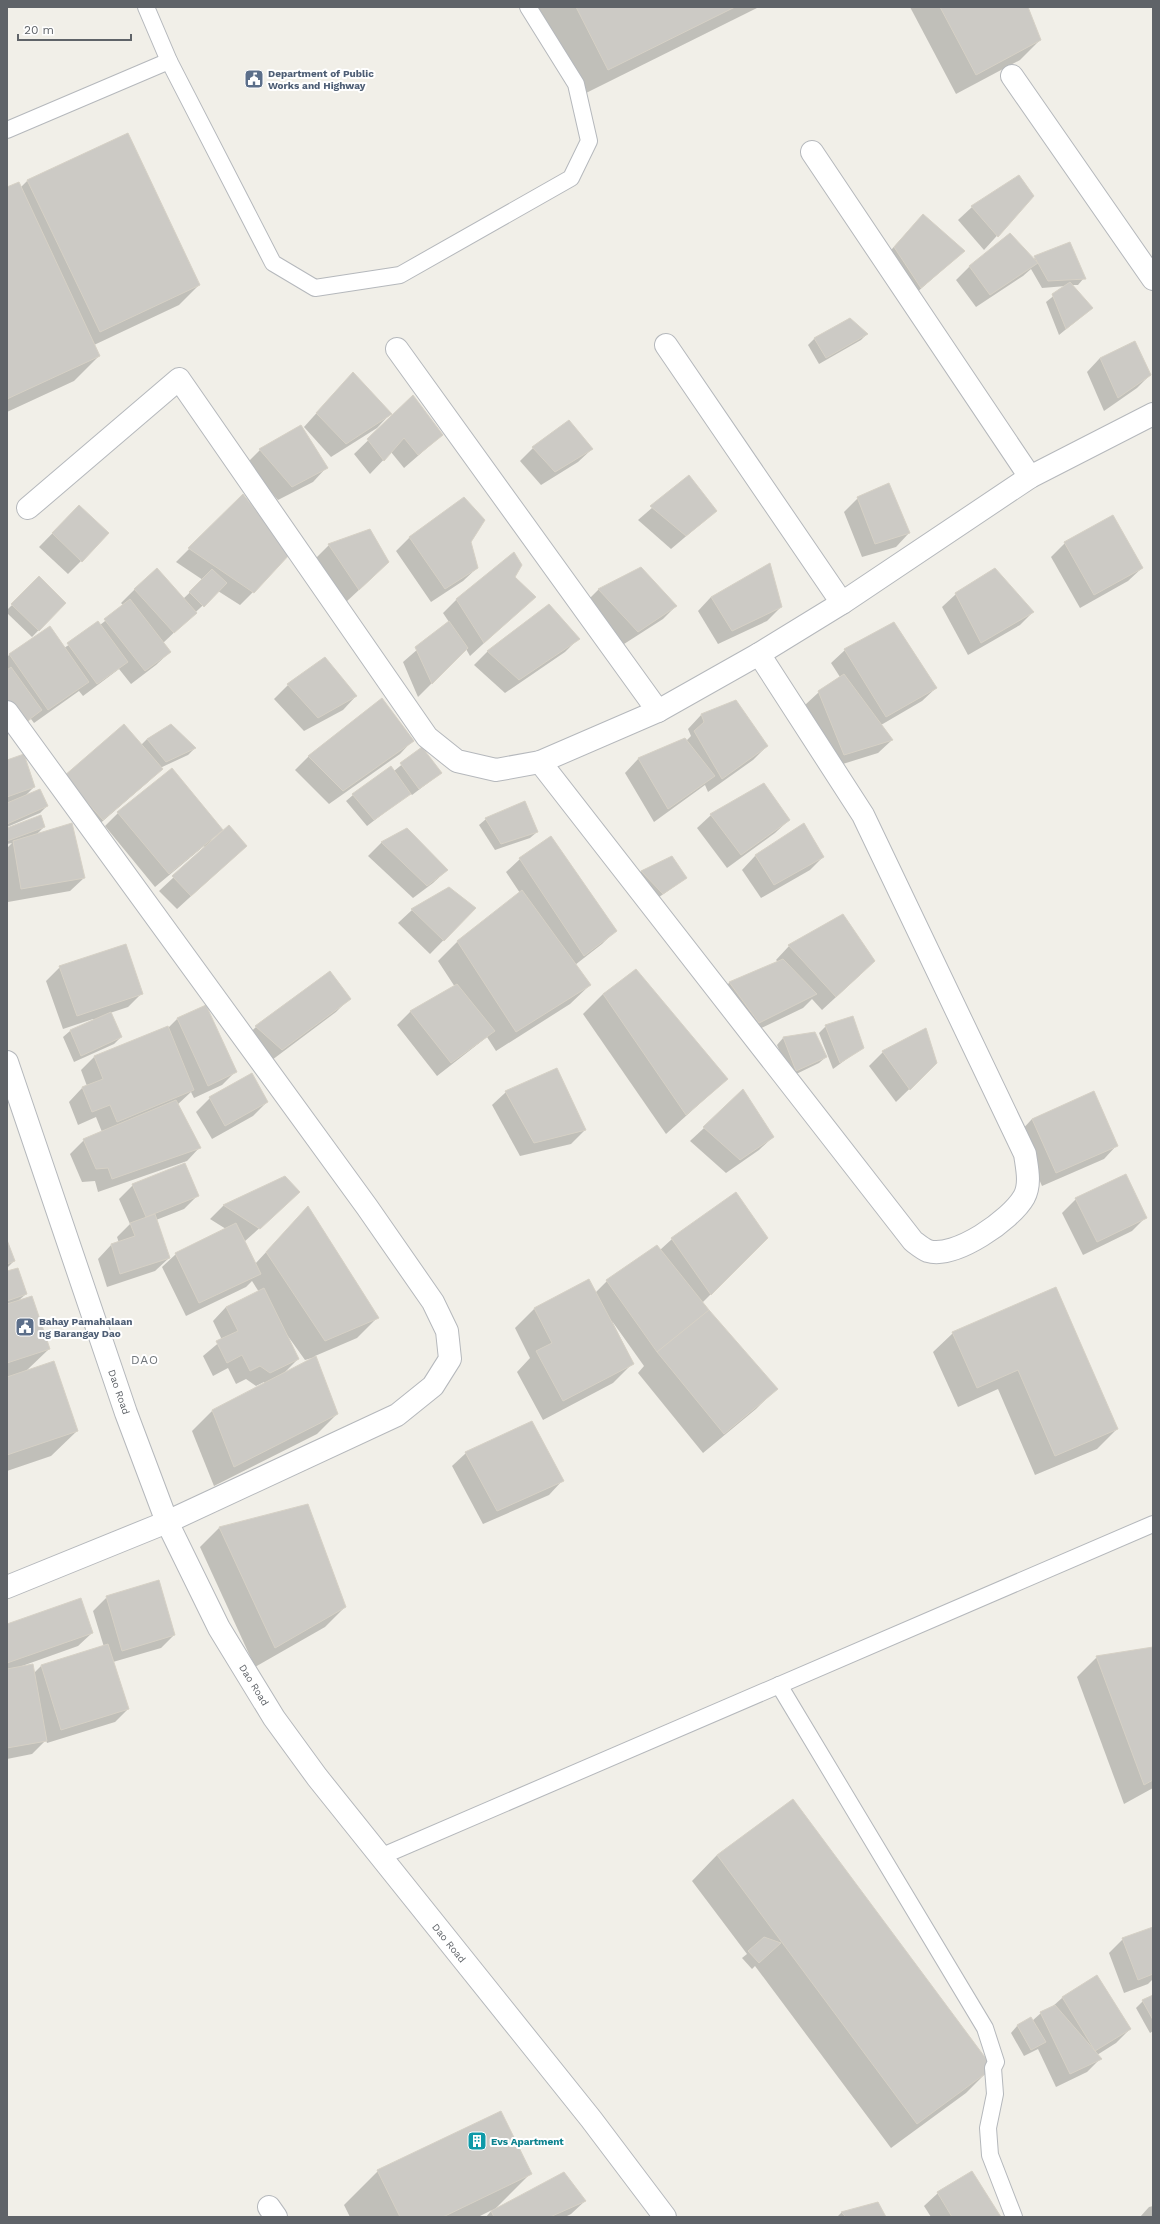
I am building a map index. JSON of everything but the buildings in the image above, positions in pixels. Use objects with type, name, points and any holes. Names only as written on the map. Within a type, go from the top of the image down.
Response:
[{"type":"street","points":[[1012,76],[1153,279]]},
{"type":"street","points":[[812,152],[1030,477]]},
{"type":"street","points":[[666,345],[842,603]]},
{"type":"street","points":[[397,349],[658,711]]},
{"type":"street","points":[[28,508],[179,379],[427,737],[457,761],[496,770],[540,762],[658,711],[759,654],[842,603],[1030,477],[1153,414]]},
{"type":"street","points":[[540,762],[913,1241],[928,1251],[952,1250],[996,1227],[1012,1213],[1024,1196],[1029,1179],[1025,1154],[863,815],[759,654]]},
{"type":"street","points":[[7,712],[366,1207],[433,1302],[447,1331],[450,1359],[433,1386],[398,1415],[167,1522],[7,1587]]},
{"type":"street","name":"Dao Road","points":[[7,1062],[126,1413],[167,1522],[219,1628],[274,1718],[380,1857],[591,2119],[666,2217]]},
{"type":"lane","points":[[146,7],[169,61],[273,263],[314,288],[400,275],[571,178],[589,141],[576,84],[528,7]]},
{"type":"lane","points":[[7,130],[169,61]]},
{"type":"lane","points":[[380,1857],[1153,1524]]},
{"type":"lane","points":[[779,1685],[985,2028],[996,2062],[992,2068],[995,2094],[988,2128],[990,2155],[1014,2217]]},
{"type":"place","name":"Department of Public Works and Highway","points":[[254,79]]},
{"type":"place","name":"Bahay Pamahalaan ng Barangay Dao","points":[[25,1327]]},
{"type":"place","name":"Evs Apartment","points":[[477,2141]]},
{"type":"district","name":"DAO","points":[[145,1360]]}]
